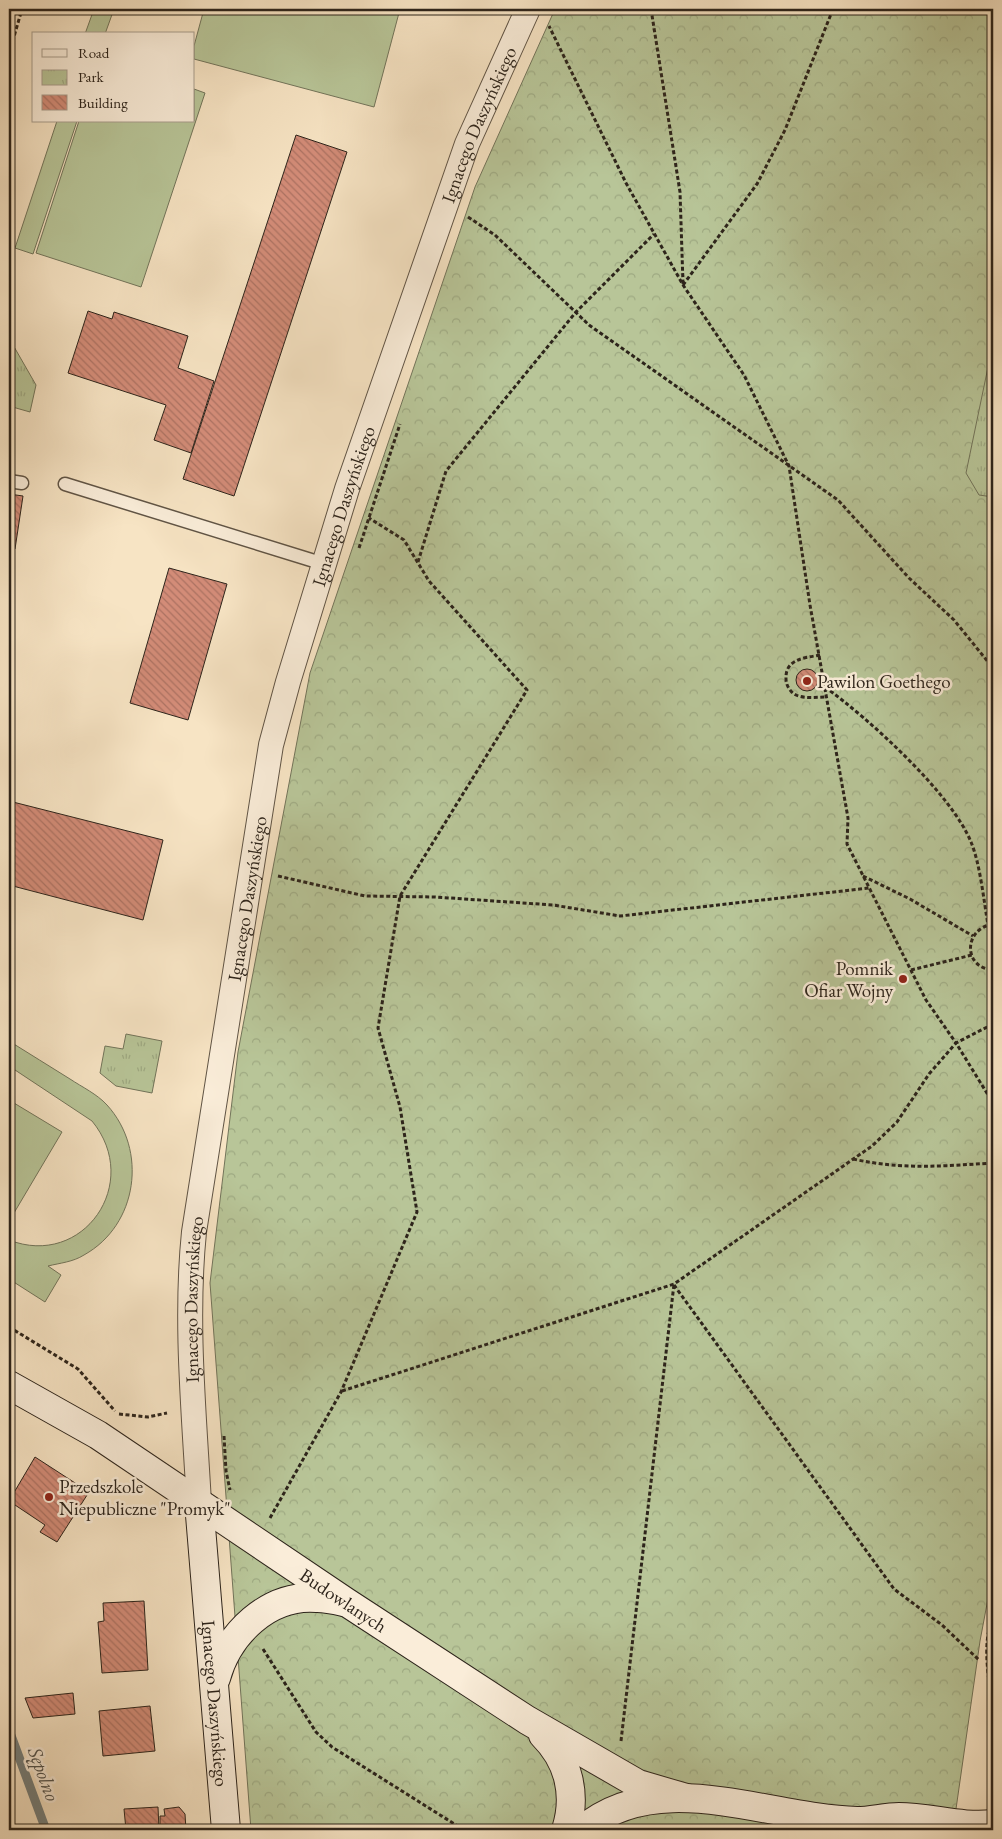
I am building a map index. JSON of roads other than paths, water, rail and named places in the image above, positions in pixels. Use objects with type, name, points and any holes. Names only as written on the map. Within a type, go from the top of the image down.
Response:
[{"type":"street","name":"Ignacego Daszyńskiego","points":[[226,1830],[199,1503],[189,1304],[194,1232],[272,745],[288,682],[347,489],[467,144],[528,9]]},
{"type":"street","name":"Budowlanych","points":[[9,1385],[98,1436],[346,1602],[527,1720],[638,1784],[686,1798],[868,1826],[899,1816],[977,1825],[993,1824]]},
{"type":"street","points":[[215,1683],[221,1662],[236,1635],[258,1615],[286,1602],[316,1597],[346,1602]]},
{"type":"street","points":[[527,1720],[547,1739],[563,1762],[570,1781],[571,1816],[566,1830]]},
{"type":"street","name":"Budowlanych","points":[[582,1830],[602,1816],[634,1802],[651,1798],[686,1798]]},
{"type":"lane","points":[[9,481],[22,483]]},
{"type":"lane","points":[[65,484],[324,564]]},
{"type":"waterway","name":"Sępolno","points":[[9,1730],[46,1830]]},
{"type":"place","name":"Pawilon Goethego","points":[[807,681]]},
{"type":"place","name":"Pomnik Ofiar Wojny","points":[[903,979]]},
{"type":"place","name":"Przedszkole Niepubliczne \"Promyk\"","points":[[49,1497]]}]
